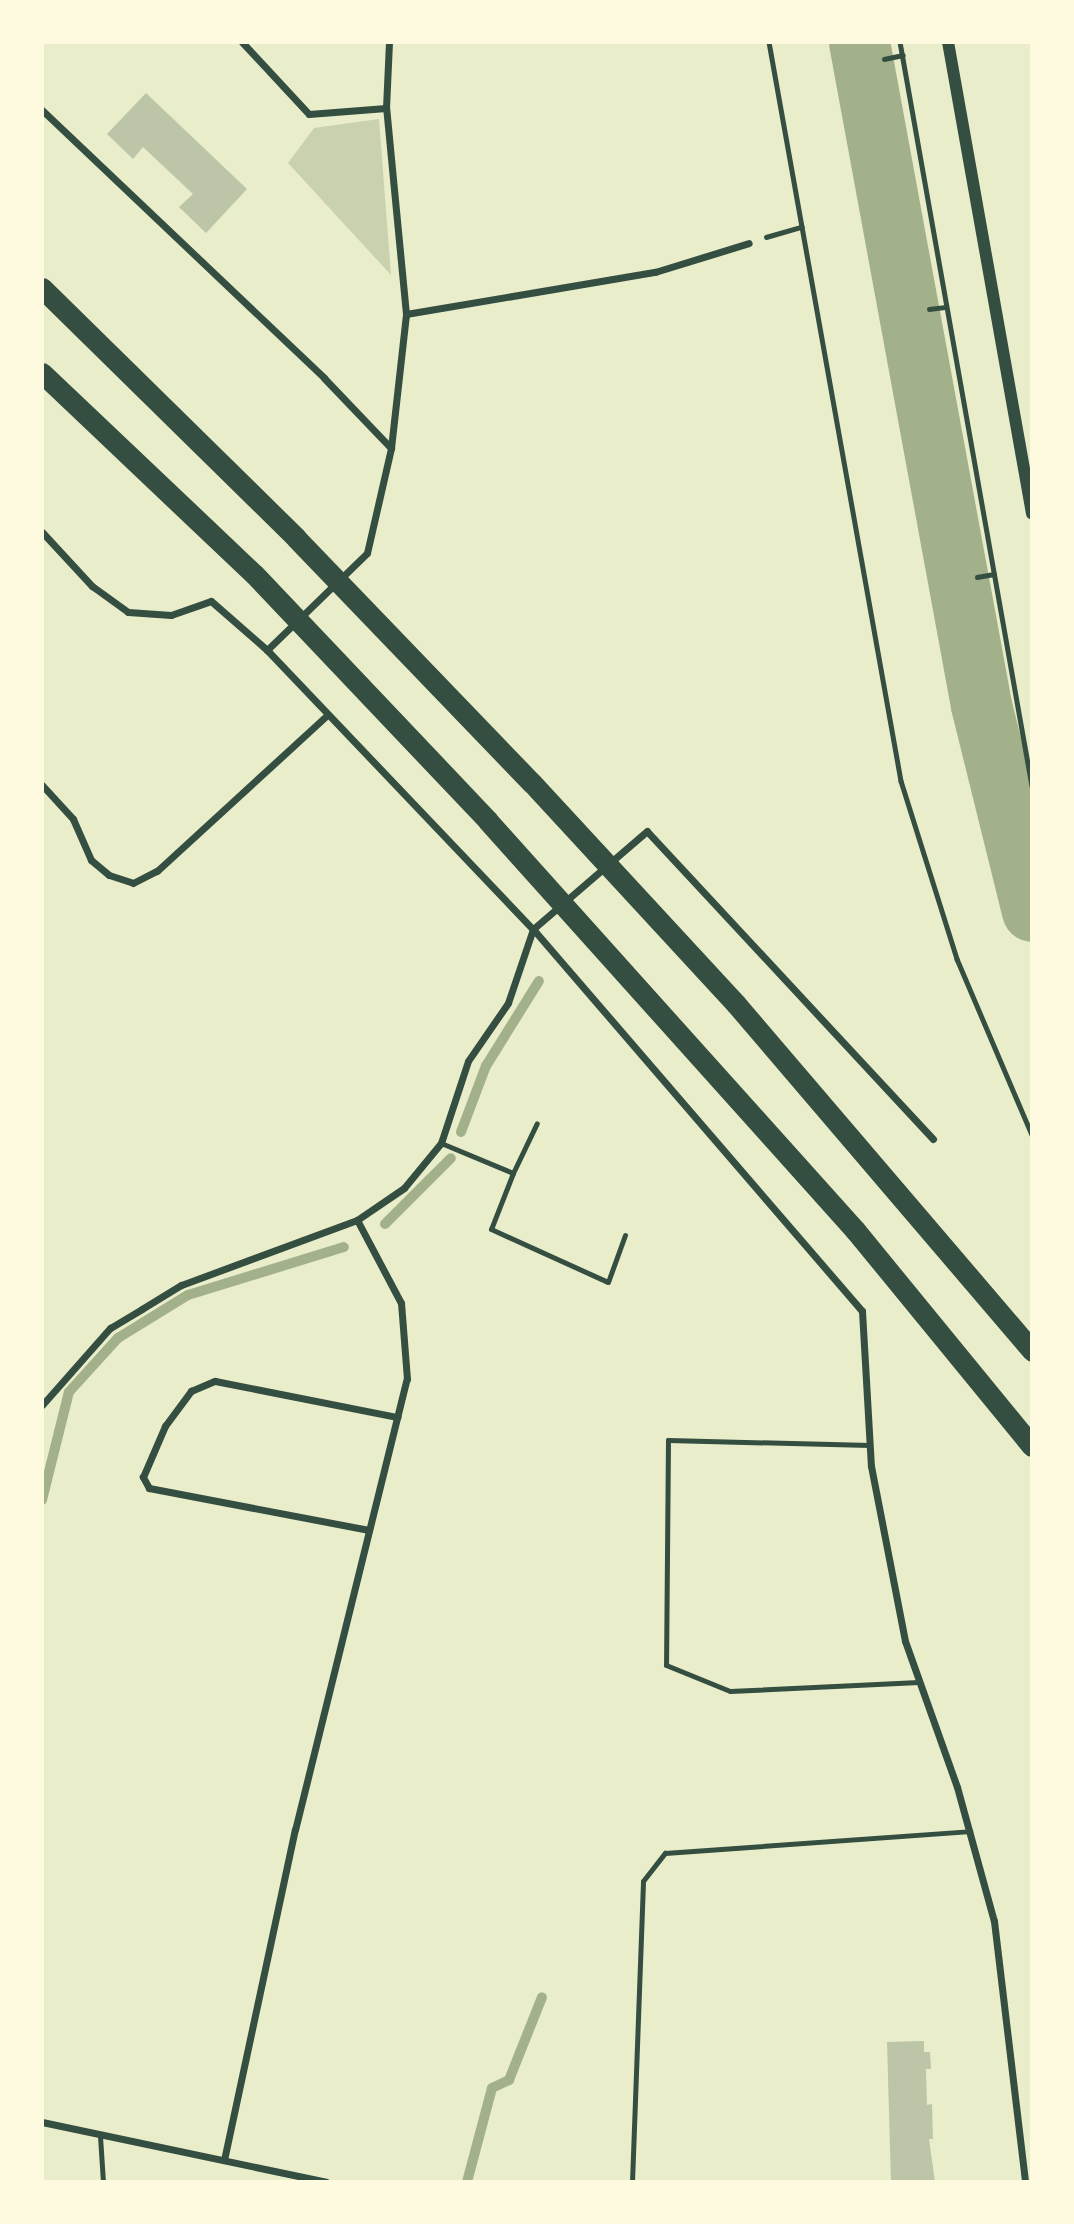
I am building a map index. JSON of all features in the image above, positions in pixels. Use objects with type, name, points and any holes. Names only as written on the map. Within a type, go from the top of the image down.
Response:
[{"type":"highway","points":[[42,288],[296,538],[532,783],[736,1004],[1032,1351]]},
{"type":"highway","points":[[42,373],[254,574],[488,821],[693,1046],[855,1230],[1032,1446]]},
{"type":"street","points":[[242,42],[309,114],[386,108]]},
{"type":"street","points":[[267,650],[367,553],[391,447],[406,314],[386,108],[389,42]]},
{"type":"street","points":[[948,42],[1032,514]]},
{"type":"street","points":[[42,110],[324,377],[391,447]]},
{"type":"street","points":[[406,314],[655,272],[749,243]]},
{"type":"street","points":[[42,532],[92,586],[128,612],[172,615],[212,601],[267,650],[326,716],[533,929],[862,1311],[870,1445],[905,1641],[970,1831],[994,1921],[1026,2182]]},
{"type":"street","points":[[42,785],[73,819],[91,860],[109,875],[133,883],[158,871],[326,716]]},
{"type":"street","points":[[42,1405],[110,1328],[181,1285],[357,1220],[404,1188],[441,1143],[468,1061],[508,1003],[533,929],[647,831],[933,1139]]},
{"type":"street","points":[[224,2160],[295,1830],[407,1379],[401,1303],[357,1220]]},
{"type":"street","points":[[369,1530],[149,1488],[143,1477],[166,1426],[191,1391],[215,1381],[397,1417]]},
{"type":"street","points":[[42,2122],[326,2182]]},
{"type":"lane","points":[[537,1123],[513,1173],[492,1229],[608,1282],[625,1235]]},
{"type":"lane","points":[[441,1143],[513,1173]]},
{"type":"lane","points":[[870,1445],[668,1440],[666,1665],[730,1691],[919,1682]]},
{"type":"lane","points":[[632,2182],[643,1881],[665,1853],[970,1831]]},
{"type":"lane","points":[[100,2136],[103,2182]]},
{"type":"path","points":[[769,42],[901,781],[957,959],[1032,1135]]},
{"type":"path","points":[[900,42],[1032,786]]},
{"type":"path","points":[[884,59],[903,55]]},
{"type":"path","points":[[749,243],[802,227]]},
{"type":"path","points":[[929,309],[946,307]]},
{"type":"path","points":[[977,576],[994,574]]},
{"type":"green space","points":[[379,119],[391,275],[288,163],[314,128]]},
{"type":"building","points":[[146,93],[247,189],[206,233],[179,207],[193,194],[143,147],[133,159],[107,134]]},
{"type":"building","points":[[924,2041],[924,2052],[930,2052],[931,2069],[926,2069],[927,2105],[932,2104],[933,2139],[929,2139],[935,2182],[891,2182],[887,2042]]},
{"type":"waterway","points":[[859,42],[981,705],[1032,911]]},
{"type":"waterway","points":[[461,1132],[486,1066],[539,981]]},
{"type":"waterway","points":[[385,1224],[451,1158]]},
{"type":"waterway","points":[[42,1500],[69,1392],[118,1338],[188,1295],[344,1247]]},
{"type":"waterway","points":[[467,2182],[492,2088],[509,2080],[542,1997]]}]
